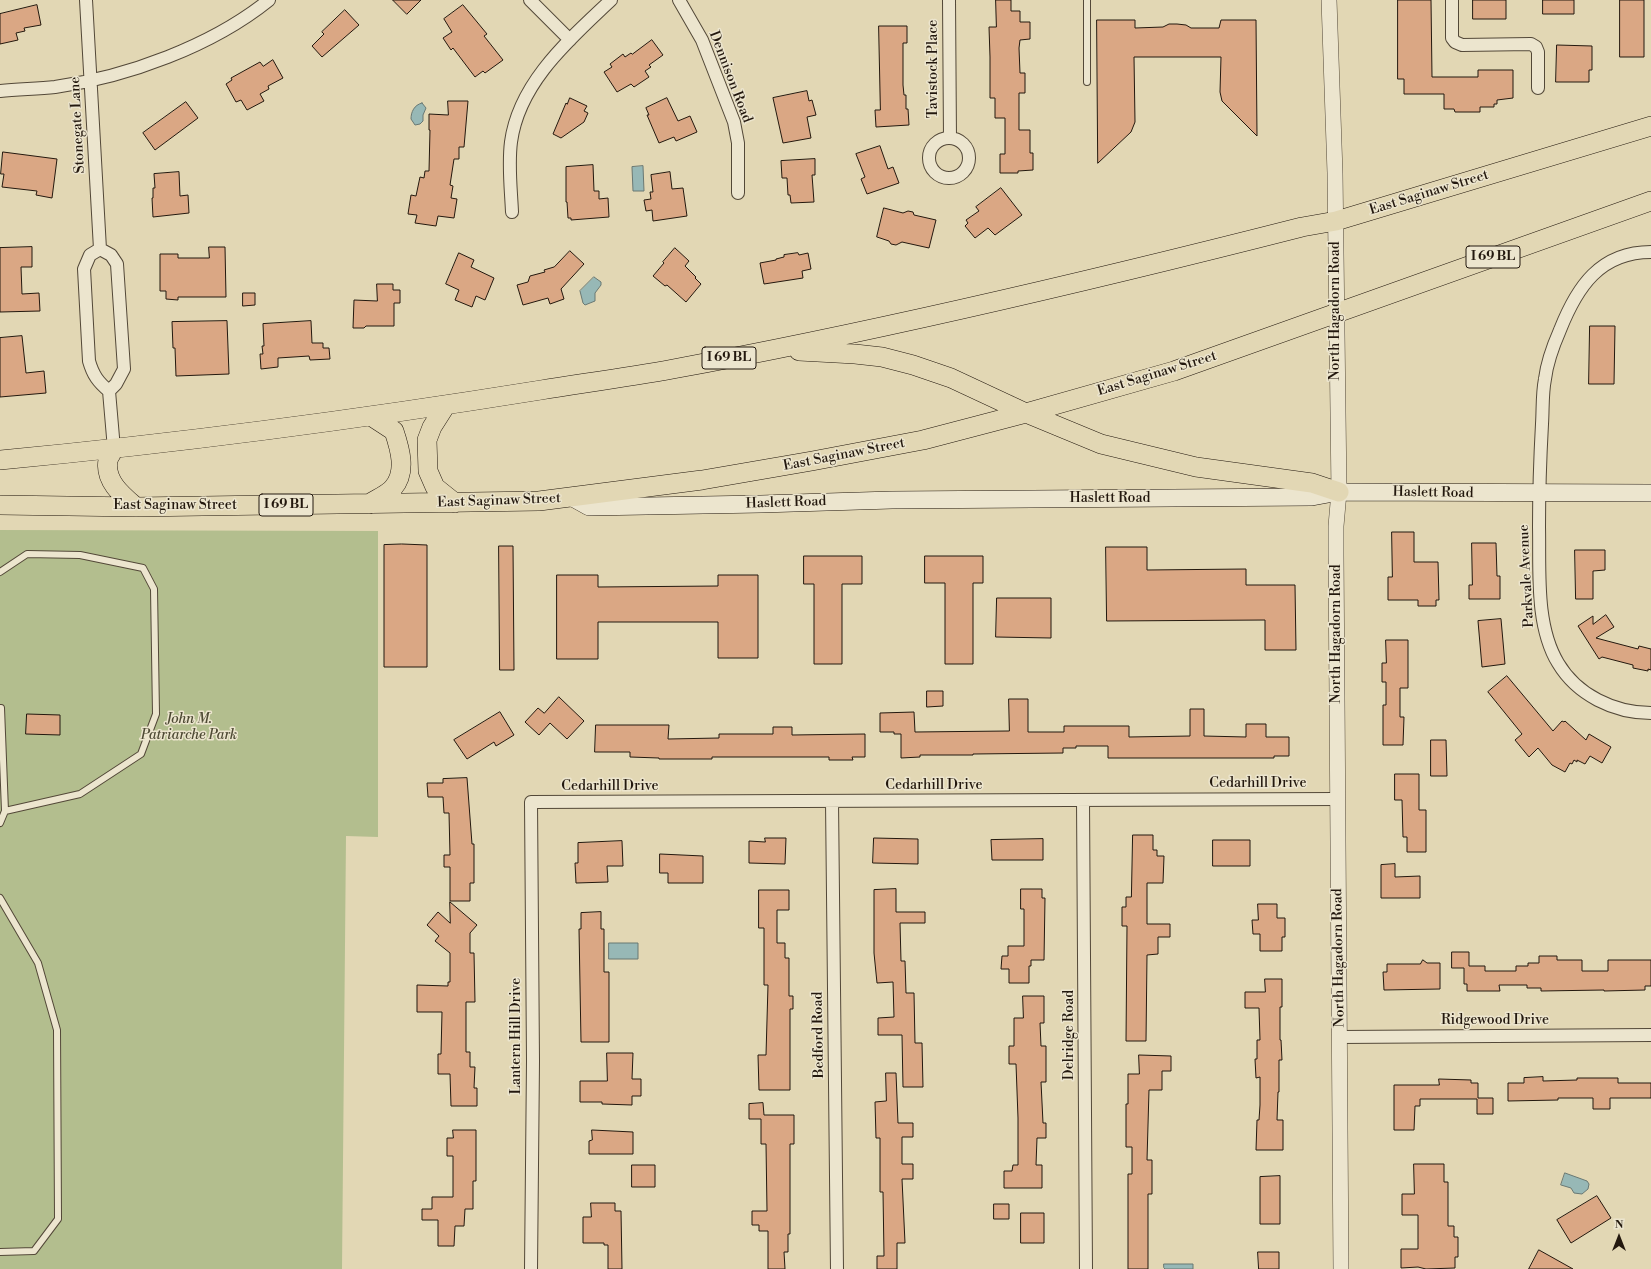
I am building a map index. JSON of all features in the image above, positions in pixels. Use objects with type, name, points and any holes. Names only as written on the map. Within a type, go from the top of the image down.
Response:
[{"type":"main road","name":"East Saginaw Street","points":[[0,460],[114,449],[281,429],[446,406],[671,369],[747,354],[991,304],[1302,227],[1336,221],[1651,126]]},
{"type":"main road","name":"East Saginaw Street","points":[[0,505],[136,507],[539,501],[702,480],[812,461],[923,440],[1026,413],[1174,371],[1651,201]]},
{"type":"main road","points":[[747,354],[806,351],[882,357],[913,365],[951,378],[1026,413],[1101,444],[1165,460],[1228,473],[1312,483],[1339,492]]},
{"type":"main road","points":[[446,406],[432,427],[427,440],[428,471],[435,487],[455,503]]},
{"type":"main road","points":[[369,504],[392,489],[401,474],[400,450],[394,431],[371,416]]},
{"type":"main road","points":[[114,449],[108,460],[108,473],[121,494],[136,507]]},
{"type":"main road","name":"Haslett Road","points":[[571,497],[588,507],[892,500],[1312,497],[1339,492],[1538,494],[1651,493]]},
{"type":"street","name":"Stonegate Lane","points":[[86,0],[100,249]]},
{"type":"street","points":[[0,90],[54,87],[91,80],[139,68],[187,49],[236,23],[269,0]]},
{"type":"street","points":[[530,0],[570,40]]},
{"type":"street","points":[[512,212],[510,170],[511,142],[515,123],[528,91],[570,40],[611,0]]},
{"type":"street","name":"Dennison Road","points":[[679,0],[702,40],[734,122],[738,143],[738,194]]},
{"type":"street","name":"Tavistock Place","points":[[949,0],[950,138]]},
{"type":"street","name":"North Hagadorn Road","points":[[1329,0],[1336,221],[1339,492],[1336,526],[1341,1269]]},
{"type":"street","points":[[1452,0],[1452,38],[1455,42],[1462,45],[1531,44],[1536,46],[1538,52],[1538,88]]},
{"type":"street","points":[[109,391],[116,384],[124,369],[117,264],[111,255],[100,249],[90,256],[84,270],[89,362],[93,374],[100,384],[109,391],[114,449]]},
{"type":"street","name":"Parkvale Avenue","points":[[1651,252],[1622,256],[1598,269],[1580,288],[1570,306],[1552,348],[1544,379],[1538,494],[1541,598],[1546,640],[1558,663],[1573,684],[1602,703],[1636,713],[1651,713]]},
{"type":"street","name":"Cedarhill Drive","points":[[531,802],[1338,799]]},
{"type":"street","name":"Delridge Road","points":[[1083,800],[1086,1269]]},
{"type":"street","name":"Bedford Road","points":[[832,801],[836,1269]]},
{"type":"street","name":"Lantern Hill Drive","points":[[531,802],[533,1061],[531,1269]]},
{"type":"street","name":"Ridgewood Drive","points":[[1340,1037],[1651,1035]]},
{"type":"lane","points":[[1087,0],[1087,82]]},
{"type":"lane","points":[[0,572],[27,554],[80,555],[143,568],[154,589],[156,643],[156,714],[141,754],[80,794],[6,811]]},
{"type":"lane","points":[[0,823],[6,811],[1,708]]},
{"type":"lane","points":[[0,898],[38,963],[57,1030],[58,1219],[34,1251],[0,1252]]},
{"type":"green space","name":"John M. Patriarche Park","points":[[0,530],[378,531],[378,837],[346,836],[342,1269],[0,1269]]},
{"type":"water","points":[[422,103],[426,108],[423,115],[423,121],[420,124],[415,125],[411,119],[412,114],[415,107]]},
{"type":"water","points":[[643,166],[644,191],[633,191],[632,167]]},
{"type":"water","points":[[594,277],[601,282],[601,285],[595,293],[595,301],[585,305],[583,303],[580,291]]},
{"type":"water","points":[[609,943],[638,943],[638,959],[609,959]]},
{"type":"water","points":[[1565,1173],[1587,1181],[1589,1184],[1588,1189],[1582,1194],[1574,1193],[1571,1188],[1561,1185]]},
{"type":"water","points":[[1164,1264],[1193,1264],[1193,1269],[1165,1269]]},
{"type":"building","points":[[393,0],[421,0],[407,14]]},
{"type":"building","points":[[996,0],[1011,0],[1011,11],[1020,11],[1020,22],[1030,22],[1030,39],[1020,40],[1019,48],[1020,73],[1025,73],[1025,93],[1019,93],[1019,130],[1030,130],[1030,153],[1033,153],[1033,170],[1018,171],[1018,173],[1000,173],[1000,154],[1005,154],[1005,118],[995,118],[995,98],[990,98],[989,27],[996,27]]},
{"type":"building","points":[[1398,0],[1431,0],[1432,77],[1478,77],[1478,70],[1513,70],[1513,98],[1497,100],[1497,104],[1494,104],[1494,107],[1480,107],[1480,112],[1455,112],[1454,109],[1444,109],[1444,94],[1404,94],[1404,79],[1398,79]]},
{"type":"building","points":[[1473,0],[1506,0],[1506,19],[1473,19]]},
{"type":"building","points":[[1543,0],[1574,0],[1574,14],[1543,14]]},
{"type":"building","points":[[1620,0],[1644,0],[1644,57],[1620,57]]},
{"type":"building","points":[[37,5],[41,25],[24,28],[25,31],[16,33],[18,40],[0,44],[0,14]]},
{"type":"building","points":[[463,5],[487,34],[484,36],[503,60],[485,73],[483,71],[475,77],[453,48],[451,50],[443,38],[452,32],[444,19]]},
{"type":"building","points":[[345,10],[359,25],[322,57],[312,46],[324,34],[322,32]]},
{"type":"building","points":[[1097,20],[1135,20],[1135,28],[1163,27],[1169,24],[1177,24],[1186,25],[1191,28],[1219,28],[1221,20],[1256,20],[1257,136],[1222,101],[1220,92],[1221,57],[1134,57],[1135,122],[1131,132],[1098,163]]},
{"type":"building","points":[[879,26],[907,26],[907,43],[903,43],[903,85],[904,95],[906,95],[906,109],[908,109],[909,125],[876,127],[875,110],[880,110]]},
{"type":"building","points":[[652,40],[663,55],[649,65],[651,67],[645,71],[649,77],[634,87],[631,84],[617,92],[604,72],[612,67],[610,64],[623,54],[625,57],[631,53],[632,54]]},
{"type":"building","points":[[1557,45],[1592,46],[1592,70],[1589,70],[1589,82],[1556,82]]},
{"type":"building","points":[[273,60],[283,78],[268,86],[269,89],[260,94],[264,101],[247,110],[241,100],[236,102],[226,84],[232,80],[231,78],[260,62],[263,66]]},
{"type":"building","points":[[807,91],[809,101],[812,100],[816,115],[807,117],[811,138],[783,143],[773,98]]},
{"type":"building","points":[[570,98],[587,106],[584,111],[588,113],[584,122],[561,138],[553,134],[566,103],[567,104]]},
{"type":"building","points":[[667,98],[678,121],[690,116],[697,132],[676,141],[674,137],[659,143],[647,115],[649,115],[646,108]]},
{"type":"building","points":[[448,101],[468,101],[464,147],[459,147],[459,159],[454,159],[450,185],[453,186],[451,198],[457,199],[454,218],[438,216],[436,226],[415,223],[417,215],[408,214],[411,195],[416,196],[420,177],[424,178],[425,171],[429,171],[429,114],[448,115]]},
{"type":"building","points":[[186,102],[198,118],[155,150],[143,133]]},
{"type":"building","points":[[880,146],[888,169],[893,167],[899,183],[867,194],[861,179],[865,177],[856,154]]},
{"type":"building","points":[[3,152],[57,159],[52,198],[36,195],[37,191],[2,187],[4,174],[1,174]]},
{"type":"building","points":[[815,159],[815,175],[812,175],[814,202],[791,203],[790,195],[788,195],[787,178],[782,178],[781,161]]},
{"type":"building","points":[[593,165],[594,191],[599,191],[599,199],[608,198],[609,217],[571,220],[571,218],[568,218],[566,202],[566,167]]},
{"type":"building","points":[[179,172],[180,196],[188,195],[189,213],[153,217],[152,198],[153,188],[155,188],[154,174]]},
{"type":"building","points":[[670,172],[672,189],[683,188],[687,216],[653,221],[652,210],[646,211],[644,200],[651,199],[650,192],[653,192],[651,175]]},
{"type":"building","points":[[1001,188],[1022,215],[995,235],[988,228],[975,238],[965,226],[968,223],[966,220],[979,211],[976,207]]},
{"type":"building","points":[[884,208],[903,213],[908,211],[913,212],[914,215],[936,220],[929,248],[902,242],[896,245],[891,244],[889,241],[877,237]]},
{"type":"building","points":[[32,247],[32,267],[21,267],[22,294],[39,293],[40,311],[0,312],[0,248]]},
{"type":"building","points":[[209,247],[225,247],[226,297],[178,297],[178,300],[166,299],[166,291],[160,291],[160,254],[178,254],[178,258],[209,258]]},
{"type":"building","points":[[675,248],[689,261],[685,266],[701,284],[686,302],[667,285],[665,286],[653,276]]},
{"type":"building","points":[[570,251],[584,264],[561,289],[564,299],[550,304],[548,298],[523,305],[517,285],[528,282],[530,276],[545,272],[544,270],[554,267]]},
{"type":"building","points":[[459,253],[474,260],[471,267],[494,278],[485,300],[476,296],[472,307],[455,300],[459,290],[446,284]]},
{"type":"building","points":[[798,253],[799,255],[808,253],[811,269],[802,271],[803,278],[764,284],[760,263],[776,260],[784,257],[784,255]]},
{"type":"building","points":[[377,284],[393,284],[393,290],[400,290],[400,303],[394,303],[394,326],[366,326],[364,328],[353,328],[354,300],[377,301]]},
{"type":"building","points":[[243,293],[255,293],[255,305],[243,306]]},
{"type":"building","points":[[227,321],[229,374],[176,376],[172,322]]},
{"type":"building","points":[[311,321],[312,343],[323,343],[323,348],[329,348],[330,359],[310,360],[309,356],[278,358],[278,367],[261,369],[260,354],[263,354],[262,346],[264,346],[263,324]]},
{"type":"building","points":[[1590,326],[1615,326],[1614,384],[1589,384]]},
{"type":"building","points":[[22,336],[26,373],[44,371],[46,393],[0,397],[0,338]]},
{"type":"building","points":[[1392,532],[1414,532],[1414,562],[1438,562],[1439,600],[1436,600],[1436,606],[1418,606],[1418,600],[1388,600],[1388,577],[1392,577]]},
{"type":"building","points":[[1472,543],[1496,543],[1497,576],[1500,576],[1500,599],[1469,599],[1469,585],[1472,585]]},
{"type":"building","points":[[384,545],[427,545],[427,667],[384,667]]},
{"type":"building","points":[[499,546],[513,546],[514,670],[500,670]]},
{"type":"building","points":[[1106,547],[1147,547],[1147,570],[1246,569],[1246,585],[1295,585],[1296,650],[1265,650],[1265,620],[1107,621]]},
{"type":"building","points":[[1575,550],[1605,550],[1605,570],[1593,571],[1593,599],[1576,599]]},
{"type":"building","points":[[804,556],[862,556],[862,584],[842,584],[842,664],[814,664],[814,584],[804,584]]},
{"type":"building","points":[[925,556],[983,556],[983,583],[973,583],[973,664],[945,664],[945,583],[925,583]]},
{"type":"building","points":[[557,575],[598,575],[598,587],[718,586],[718,575],[758,575],[758,658],[718,658],[718,622],[598,622],[598,659],[557,659]]},
{"type":"building","points":[[997,598],[1051,598],[1051,638],[996,637]]},
{"type":"building","points":[[1606,615],[1614,627],[1596,638],[1638,649],[1639,646],[1651,649],[1651,670],[1648,669],[1648,671],[1633,668],[1633,665],[1602,657],[1599,659],[1578,626],[1593,616],[1593,624]]},
{"type":"building","points":[[1501,619],[1505,664],[1482,667],[1478,621]]},
{"type":"building","points":[[1386,640],[1408,640],[1408,688],[1400,688],[1400,717],[1404,717],[1403,745],[1383,745],[1383,705],[1386,705],[1386,682],[1382,682],[1382,663],[1386,663]]},
{"type":"building","points":[[1507,676],[1553,731],[1562,721],[1565,721],[1586,740],[1589,734],[1611,747],[1602,763],[1590,756],[1585,764],[1574,760],[1572,764],[1570,763],[1565,772],[1552,765],[1538,748],[1529,757],[1515,740],[1522,734],[1488,692]]},
{"type":"building","points":[[927,691],[943,691],[943,706],[927,707]]},
{"type":"building","points":[[559,697],[584,721],[567,739],[550,723],[539,735],[525,722],[538,708],[544,713]]},
{"type":"building","points":[[1009,699],[1028,699],[1028,732],[1064,732],[1064,726],[1129,726],[1129,737],[1190,736],[1190,709],[1204,709],[1204,736],[1246,737],[1246,724],[1266,724],[1266,737],[1289,737],[1289,756],[1274,756],[1274,758],[1108,758],[1108,746],[1076,746],[1076,748],[1063,748],[1063,753],[920,755],[920,757],[901,758],[901,734],[894,734],[894,732],[880,732],[880,713],[914,712],[915,732],[1009,731]]},
{"type":"building","points":[[500,712],[514,735],[496,746],[494,742],[467,759],[454,740]]},
{"type":"building","points":[[27,714],[60,715],[60,735],[26,734]]},
{"type":"building","points":[[596,725],[669,725],[668,739],[719,738],[719,734],[773,734],[773,727],[792,727],[792,735],[865,734],[865,757],[852,757],[853,760],[829,760],[829,757],[712,757],[712,759],[659,759],[630,757],[630,752],[595,752]]},
{"type":"building","points":[[1431,740],[1446,740],[1447,776],[1431,776]]},
{"type":"building","points":[[1395,774],[1419,774],[1419,810],[1426,810],[1426,852],[1407,852],[1407,837],[1403,837],[1402,800],[1395,800]]},
{"type":"building","points":[[467,778],[472,844],[474,844],[474,883],[470,883],[470,901],[450,901],[450,867],[444,867],[444,855],[450,855],[449,813],[444,813],[443,797],[428,797],[427,783],[443,783],[443,779]]},
{"type":"building","points":[[1133,835],[1153,835],[1153,850],[1157,850],[1157,856],[1164,856],[1163,883],[1147,883],[1147,924],[1170,924],[1170,937],[1158,937],[1158,954],[1147,955],[1146,1041],[1126,1041],[1127,926],[1122,926],[1122,907],[1126,907],[1126,897],[1131,897]]},
{"type":"building","points":[[765,838],[786,838],[785,864],[749,863],[749,841],[765,842]]},
{"type":"building","points":[[874,838],[918,839],[918,864],[873,863]]},
{"type":"building","points":[[1043,839],[1043,860],[992,860],[991,840]]},
{"type":"building","points":[[1213,840],[1250,840],[1250,866],[1213,866]]},
{"type":"building","points":[[622,841],[623,866],[607,866],[608,882],[576,883],[575,863],[578,863],[578,843]]},
{"type":"building","points":[[660,854],[703,856],[703,883],[668,883],[668,873],[660,873]]},
{"type":"building","points":[[1395,864],[1395,877],[1420,876],[1420,898],[1381,898],[1381,865]]},
{"type":"building","points":[[896,889],[896,912],[925,912],[925,923],[900,923],[901,961],[905,961],[906,993],[914,993],[915,1043],[922,1043],[923,1087],[903,1087],[902,1035],[878,1035],[878,1018],[894,1017],[893,982],[877,983],[874,953],[874,890]]},
{"type":"building","points":[[1021,889],[1042,889],[1042,898],[1045,898],[1044,960],[1031,960],[1031,966],[1029,966],[1029,983],[1009,983],[1009,969],[1001,969],[1002,956],[1008,956],[1008,946],[1024,946],[1024,909],[1021,909]]},
{"type":"building","points":[[759,890],[789,890],[789,910],[777,910],[777,943],[785,943],[785,958],[789,958],[789,996],[793,996],[793,1009],[790,1009],[790,1090],[759,1090],[758,1055],[766,1055],[768,985],[764,985],[764,928],[759,928]]},
{"type":"building","points":[[450,902],[477,925],[470,933],[470,953],[474,953],[475,1002],[466,1002],[466,1052],[470,1052],[470,1067],[475,1067],[474,1088],[477,1088],[477,1106],[451,1106],[450,1074],[438,1074],[438,1054],[441,1054],[442,1012],[417,1012],[417,985],[448,986],[448,982],[450,982],[450,953],[435,941],[439,936],[427,925],[438,912],[450,923]]},
{"type":"building","points":[[1258,904],[1277,904],[1277,918],[1285,918],[1285,937],[1282,937],[1282,951],[1260,951],[1260,934],[1253,934],[1252,920],[1258,920]]},
{"type":"building","points":[[601,912],[601,929],[604,929],[604,972],[609,972],[609,1042],[581,1042],[579,929],[581,929],[581,913]]},
{"type":"building","points":[[1452,952],[1469,952],[1469,966],[1485,966],[1485,971],[1516,971],[1516,966],[1528,966],[1528,963],[1539,963],[1539,956],[1557,956],[1557,960],[1582,960],[1582,971],[1608,971],[1608,960],[1651,960],[1651,986],[1645,986],[1645,990],[1541,991],[1541,988],[1527,988],[1527,985],[1499,985],[1500,991],[1467,991],[1467,984],[1464,984],[1464,968],[1452,968]]},
{"type":"building","points":[[1423,960],[1427,963],[1440,963],[1440,989],[1384,990],[1383,972],[1387,972],[1387,964],[1420,964]]},
{"type":"building","points":[[1265,979],[1282,979],[1280,1040],[1282,1060],[1279,1060],[1277,1120],[1283,1120],[1283,1150],[1256,1150],[1257,1120],[1259,1120],[1260,1105],[1260,1077],[1256,1078],[1255,1059],[1257,1059],[1257,1040],[1260,1040],[1259,1008],[1245,1008],[1245,992],[1265,992]]},
{"type":"building","points":[[1023,996],[1044,996],[1044,1023],[1040,1023],[1041,1046],[1046,1046],[1046,1082],[1041,1082],[1043,1123],[1046,1123],[1046,1138],[1037,1138],[1036,1165],[1042,1165],[1042,1188],[1004,1188],[1004,1171],[1012,1171],[1013,1165],[1018,1165],[1016,1064],[1009,1064],[1009,1046],[1014,1046],[1014,1018],[1023,1018]]},
{"type":"building","points":[[607,1053],[633,1053],[632,1079],[641,1079],[641,1096],[632,1096],[632,1105],[602,1104],[602,1102],[580,1102],[580,1081],[607,1081]]},
{"type":"building","points":[[1139,1055],[1171,1056],[1171,1071],[1162,1071],[1162,1090],[1149,1090],[1147,1160],[1152,1160],[1152,1194],[1148,1194],[1148,1269],[1128,1269],[1128,1174],[1132,1174],[1132,1147],[1126,1147],[1126,1104],[1128,1104],[1128,1074],[1139,1074]]},
{"type":"building","points":[[886,1073],[896,1073],[898,1123],[913,1123],[913,1137],[902,1137],[902,1164],[913,1164],[913,1179],[902,1179],[905,1243],[897,1243],[897,1269],[877,1269],[877,1256],[884,1256],[883,1192],[880,1192],[880,1138],[876,1138],[875,1102],[886,1101]]},
{"type":"building","points":[[1543,1077],[1543,1081],[1577,1080],[1577,1078],[1618,1078],[1618,1083],[1651,1083],[1651,1098],[1610,1098],[1610,1109],[1593,1109],[1593,1098],[1558,1098],[1558,1100],[1508,1101],[1508,1083],[1524,1083],[1524,1078]]},
{"type":"building","points":[[1439,1079],[1471,1080],[1471,1083],[1478,1083],[1478,1098],[1493,1098],[1493,1114],[1477,1114],[1477,1099],[1420,1099],[1420,1106],[1415,1106],[1414,1130],[1394,1130],[1394,1085],[1439,1085]]},
{"type":"building","points":[[763,1103],[764,1115],[794,1115],[794,1144],[790,1144],[790,1234],[788,1234],[788,1252],[784,1252],[785,1269],[768,1269],[768,1231],[759,1231],[759,1225],[752,1225],[752,1211],[767,1211],[766,1144],[761,1144],[761,1119],[749,1119],[749,1104]]},
{"type":"building","points":[[453,1130],[476,1130],[476,1181],[473,1181],[473,1209],[465,1209],[464,1226],[455,1226],[454,1246],[438,1246],[438,1220],[422,1220],[422,1209],[432,1209],[432,1197],[453,1197],[453,1156],[447,1156],[447,1138],[453,1138]]},
{"type":"building","points":[[592,1130],[633,1132],[633,1154],[589,1154],[589,1141],[592,1140]]},
{"type":"building","points":[[1414,1164],[1444,1164],[1444,1182],[1448,1182],[1448,1226],[1454,1226],[1454,1237],[1458,1237],[1458,1257],[1455,1257],[1455,1268],[1401,1268],[1401,1249],[1418,1249],[1418,1215],[1402,1215],[1402,1194],[1414,1194]]},
{"type":"building","points":[[632,1165],[655,1165],[655,1187],[632,1187]]},
{"type":"building","points":[[1280,1176],[1280,1224],[1260,1224],[1260,1177]]},
{"type":"building","points":[[1597,1196],[1611,1218],[1571,1243],[1557,1220]]},
{"type":"building","points":[[591,1203],[615,1203],[615,1211],[621,1211],[622,1269],[608,1269],[608,1245],[604,1245],[604,1243],[583,1243],[583,1217],[591,1217]]},
{"type":"building","points":[[994,1204],[1009,1204],[1009,1219],[994,1219]]},
{"type":"building","points":[[1021,1213],[1044,1213],[1044,1243],[1021,1243]]},
{"type":"building","points":[[1539,1250],[1573,1269],[1529,1269]]},
{"type":"building","points":[[1258,1252],[1279,1252],[1279,1269],[1259,1269]]}]
